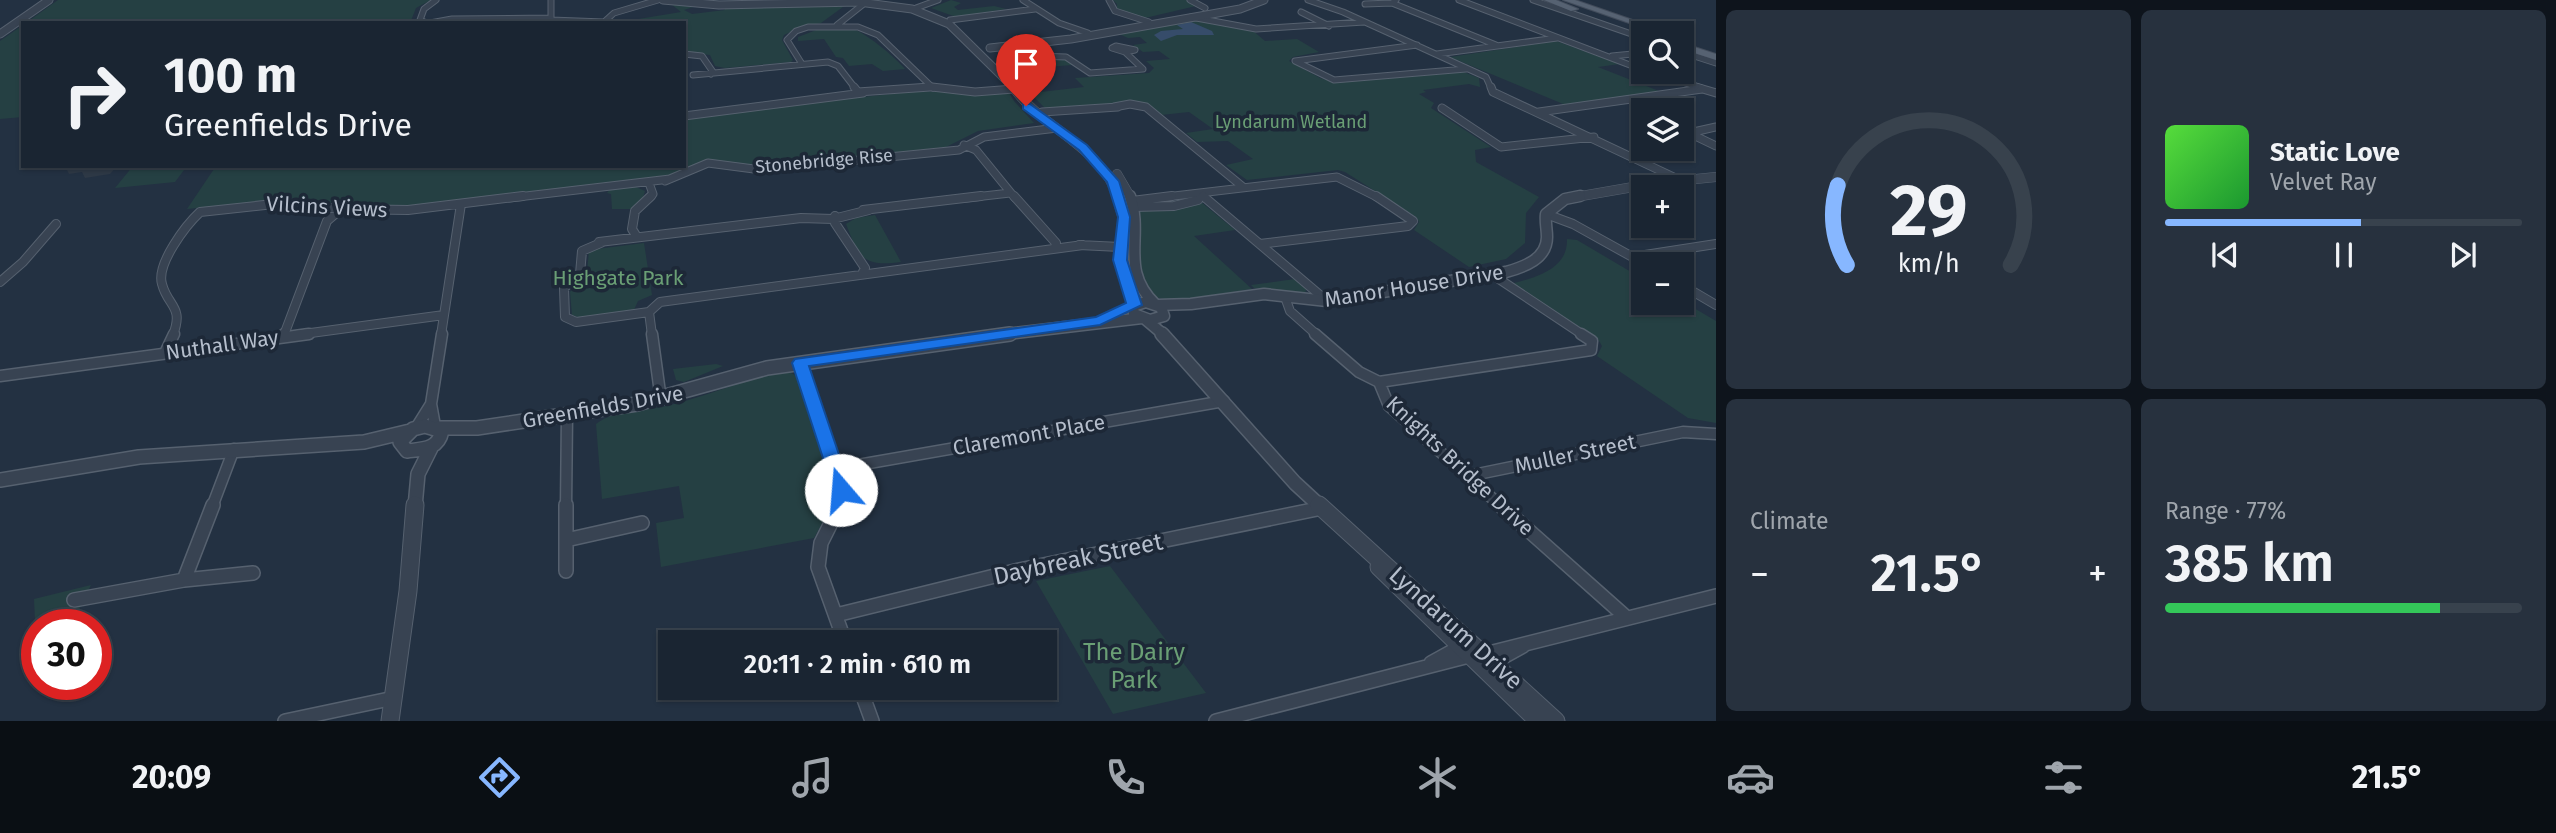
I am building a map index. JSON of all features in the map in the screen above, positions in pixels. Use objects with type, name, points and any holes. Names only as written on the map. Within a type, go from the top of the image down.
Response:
[{"type":"main road","points":[[1548,0],[1631,31]]},
{"type":"main road","points":[[1567,0],[1631,21]]},
{"type":"main road","points":[[1694,43],[1716,50]]},
{"type":"main road","points":[[1694,50],[1716,57]]},
{"type":"street","points":[[0,26],[38,0]]},
{"type":"street","points":[[0,34],[49,0]]},
{"type":"street","points":[[423,21],[420,20],[424,9],[436,0]]},
{"type":"street","points":[[551,0],[551,18]]},
{"type":"street","points":[[603,21],[648,0]]},
{"type":"street","points":[[625,10],[661,0],[719,5],[779,1]]},
{"type":"street","points":[[678,0],[720,3],[864,1],[910,8],[947,21],[981,47],[1044,115],[1105,169],[1127,204],[1131,261],[1140,289],[1156,304]]},
{"type":"street","points":[[910,8],[928,0]]},
{"type":"street","points":[[910,8],[938,0]]},
{"type":"street","points":[[1023,0],[1059,23],[1090,34]]},
{"type":"street","points":[[1109,0],[1115,11],[1151,23]]},
{"type":"street","points":[[1190,0],[1208,10],[1240,9],[1264,0]]},
{"type":"street","points":[[981,47],[1090,34],[1189,16],[1251,0]]},
{"type":"street","points":[[1298,0],[1340,11]]},
{"type":"street","points":[[1308,0],[1340,11],[1488,78],[1493,92],[1677,175]]},
{"type":"street","points":[[1459,0],[1631,65]]},
{"type":"street","points":[[1533,0],[1631,32]]},
{"type":"street","points":[[835,25],[864,1]]},
{"type":"street","points":[[1365,4],[1394,1],[1496,45]]},
{"type":"street","points":[[947,21],[1035,9]]},
{"type":"street","points":[[1301,12],[1330,26]]},
{"type":"street","points":[[1189,16],[1211,23],[1266,32],[1364,22]]},
{"type":"street","points":[[440,21],[551,18],[556,21]]},
{"type":"street","points":[[802,64],[788,42],[789,37],[803,29],[835,25],[873,32],[909,63],[930,87]]},
{"type":"street","points":[[1436,54],[1561,38]]},
{"type":"street","points":[[1020,43],[1037,55],[1066,57],[1090,73],[1143,69],[1125,52]]},
{"type":"street","points":[[1418,45],[1295,61],[1334,80],[1387,78],[1468,69]]},
{"type":"street","points":[[686,54],[702,56],[711,72]]},
{"type":"street","points":[[1608,56],[1631,54]]},
{"type":"street","points":[[1694,55],[1716,63]]},
{"type":"street","points":[[686,76],[802,64],[836,64],[861,92]]},
{"type":"street","points":[[1686,84],[1716,93]]},
{"type":"street","points":[[686,116],[721,109],[843,97],[861,92],[930,87],[950,91],[1017,87]]},
{"type":"street","points":[[1539,112],[1702,89]]},
{"type":"street","points":[[1044,115],[1136,107],[1154,115],[1244,187]]},
{"type":"street","points":[[1443,108],[1501,147],[1594,137]]},
{"type":"street","name":"Stonebridge Rise","points":[[648,185],[708,163],[766,169],[965,147],[1044,115]]},
{"type":"street","points":[[1694,131],[1716,127]]},
{"type":"street","points":[[1694,137],[1716,145]]},
{"type":"street","points":[[965,147],[983,160],[1053,245]]},
{"type":"street","points":[[1694,178],[1716,177]]},
{"type":"street","points":[[1127,204],[1174,206],[1205,195],[1244,187],[1342,178],[1362,187],[1411,218],[1413,223],[1408,226],[1260,244]]},
{"type":"street","points":[[637,234],[635,211],[649,199],[653,191],[648,185]]},
{"type":"street","name":"Vilcins Views","points":[[165,353],[174,335],[178,317],[173,302],[163,289],[162,271],[196,215],[216,208],[274,203],[395,211],[613,186],[648,185]]},
{"type":"street","points":[[1631,187],[1573,196],[1554,205],[1546,217],[1585,230],[1631,257]]},
{"type":"street","points":[[649,312],[576,322],[565,317],[564,288],[580,274],[582,251],[599,243],[637,234],[675,233],[801,218],[836,217],[869,210],[1010,193]]},
{"type":"street","points":[[1205,195],[1304,281],[1323,301]]},
{"type":"street","points":[[390,721],[408,591],[418,474],[433,446],[442,436],[431,404],[461,204]]},
{"type":"street","points":[[1127,204],[1120,247],[1122,274],[1133,305]]},
{"type":"street","points":[[283,337],[327,221],[341,209]]},
{"type":"street","points":[[836,217],[862,270]]},
{"type":"street","name":"Manor House Drive","points":[[1133,305],[1191,304],[1258,294],[1323,301],[1493,275],[1522,267],[1540,255],[1547,241],[1546,217]]},
{"type":"street","points":[[0,282],[23,262],[56,224]]},
{"type":"street","points":[[1661,252],[1716,243]]},
{"type":"street","points":[[661,400],[649,312],[654,304],[825,279],[862,270],[901,269],[1021,253],[1053,245],[1120,247]]},
{"type":"street","points":[[1379,382],[1570,351],[1591,350],[1594,346],[1592,341],[1493,275]]},
{"type":"street","points":[[1694,292],[1716,305]]},
{"type":"street","name":"Knights Bridge Drive","points":[[1290,298],[1296,317],[1359,372],[1379,382],[1390,406],[1627,618]]},
{"type":"street","name":"Lyndarum Drive","points":[[1156,304],[1164,310],[1163,317],[1170,340]]},
{"type":"street","name":"Manor House Drive","points":[[1143,318],[1163,317],[1191,304]]},
{"type":"street","name":"Lyndarum Drive","points":[[1133,305],[1135,314],[1170,340],[1283,470],[1353,538],[1398,589],[1556,721]]},
{"type":"street","name":"Greenfields Drive","points":[[1100,321],[1133,305]]},
{"type":"street","name":"Nuthall Way","points":[[0,376],[444,315]]},
{"type":"street","name":"Greenfields Drive","points":[[413,430],[437,427],[477,428],[567,415],[661,400],[733,377],[800,363],[1100,321],[1143,318]]},
{"type":"street","points":[[800,363],[843,499],[818,554],[818,567],[841,630]]},
{"type":"street","name":"Claremont Place","points":[[835,469],[1224,401]]},
{"type":"street","points":[[418,474],[405,450],[402,438],[413,430],[431,404]]},
{"type":"street","points":[[566,571],[567,415]]},
{"type":"street","name":"Muller Street","points":[[1468,476],[1683,432],[1698,425],[1716,428]]},
{"type":"street","name":"Greenfields Drive","points":[[405,450],[433,446],[477,428]]},
{"type":"street","points":[[0,478],[139,457],[364,442],[413,430]]},
{"type":"street","name":"Muller Street","points":[[1683,432],[1716,434]]},
{"type":"street","points":[[364,442],[405,450]]},
{"type":"street","points":[[184,580],[234,449]]},
{"type":"street","name":"Daybreak Street","points":[[836,615],[1019,570],[1322,508]]},
{"type":"street","points":[[566,540],[642,523]]},
{"type":"street","points":[[74,600],[184,580],[253,573]]},
{"type":"street","points":[[1216,721],[1244,718],[1425,667],[1716,596]]},
{"type":"street","name":"Lyndarum Drive","points":[[1477,655],[1538,721]]},
{"type":"street","points":[[285,721],[394,698]]},
{"type":"street","points":[[864,700],[872,721]]},
{"type":"green space","points":[[58,0],[431,0],[416,8],[411,21],[29,21]]},
{"type":"green space","points":[[951,0],[961,3],[954,7],[958,10],[994,6],[1006,9],[956,17],[931,8]]},
{"type":"green space","points":[[1113,0],[1187,0],[1196,6],[1145,18],[1117,9]]},
{"type":"green space","points":[[671,4],[693,7],[684,10],[692,14],[725,10],[723,7],[847,4],[821,23],[784,35],[782,40],[793,60],[791,62],[725,68],[715,66],[710,55],[686,52],[686,21],[626,21],[681,12]]},
{"type":"green space","name":"Lyndarum Wetland","points":[[1193,20],[1252,30],[1265,41],[1297,39],[1319,52],[1293,57],[1289,61],[1320,78],[1334,82],[1461,71],[1479,78],[1480,87],[1469,84],[1423,90],[1426,92],[1419,94],[1434,103],[1431,108],[1491,147],[1475,150],[1476,162],[1539,197],[1526,213],[1525,243],[1506,259],[1469,267],[1414,230],[1419,222],[1416,217],[1345,172],[1338,170],[1247,180],[1226,165],[1253,159],[1228,141],[1197,142],[1186,133],[1213,129],[1189,112],[1161,115],[1152,107],[1138,103],[1048,111],[1033,96],[1032,93],[1084,87],[1075,78],[1149,73],[1154,68],[1146,61],[1170,59],[1159,51],[1143,52],[1133,45],[1147,43],[1140,37],[1128,38],[1119,34]]},
{"type":"green space","points":[[21,26],[21,117],[0,119],[0,41]]},
{"type":"green space","points":[[850,28],[879,45],[905,69],[883,71],[872,64],[849,66],[843,58],[836,57],[824,39],[798,41],[798,37],[819,29]]},
{"type":"green space","points":[[1556,41],[1620,64],[1598,67],[1631,80],[1631,84],[1641,84],[1664,93],[1568,106],[1450,57]]},
{"type":"green space","points":[[1064,58],[1072,65],[1047,67],[1053,74],[1037,76],[1028,76],[1015,68],[1029,67],[1026,62]]},
{"type":"green space","points":[[920,91],[982,94],[1008,91],[1034,123],[978,131],[946,147],[768,166],[707,160],[670,176],[422,206],[351,207],[280,200],[187,209],[215,168],[686,168],[686,119],[710,113]]},
{"type":"green space","points":[[131,168],[186,168],[175,182],[115,188]]},
{"type":"green space","points":[[636,187],[645,191],[643,198],[631,209],[612,209],[611,194],[607,193],[610,189]]},
{"type":"green space","points":[[1201,202],[1235,230],[1194,236],[1252,289],[1175,301],[1153,297],[1140,271],[1137,210]]},
{"type":"green space","points":[[875,215],[901,262],[870,261],[864,258],[855,245],[846,224],[856,218]]},
{"type":"green space","points":[[1567,239],[1577,240],[1631,272],[1631,315],[1694,315],[1694,308],[1716,321],[1716,423],[1688,418],[1597,356],[1602,346],[1598,339],[1515,286],[1514,283],[1550,270],[1563,257]]},
{"type":"green space","name":"Highgate Park","points":[[644,243],[652,295],[638,301],[634,310],[581,318],[572,315],[570,292],[587,273],[589,250]]},
{"type":"green space","points":[[1295,279],[1306,289],[1305,295],[1254,288],[1251,285]]},
{"type":"green space","points":[[716,364],[723,366],[684,382],[676,380],[673,369]]},
{"type":"green space","points":[[787,371],[799,377],[833,492],[833,503],[814,538],[661,567],[656,523],[684,518],[679,486],[602,499],[596,424],[623,412],[674,404]]},
{"type":"green space","name":"The Dairy Park","points":[[1110,566],[1206,693],[1113,714],[1036,581]]},
{"type":"green space","points":[[91,585],[79,609],[34,609],[34,599]]},
{"type":"water","points":[[1191,22],[1212,31],[1214,35],[1177,35],[1161,41],[1154,35],[1161,31],[1183,29],[1177,25]]},
{"type":"route","points":[[841,490],[800,363],[1100,321],[1122,313],[1134,305],[1122,274],[1120,247],[1124,217],[1113,181],[1095,158],[1026,106]]}]
